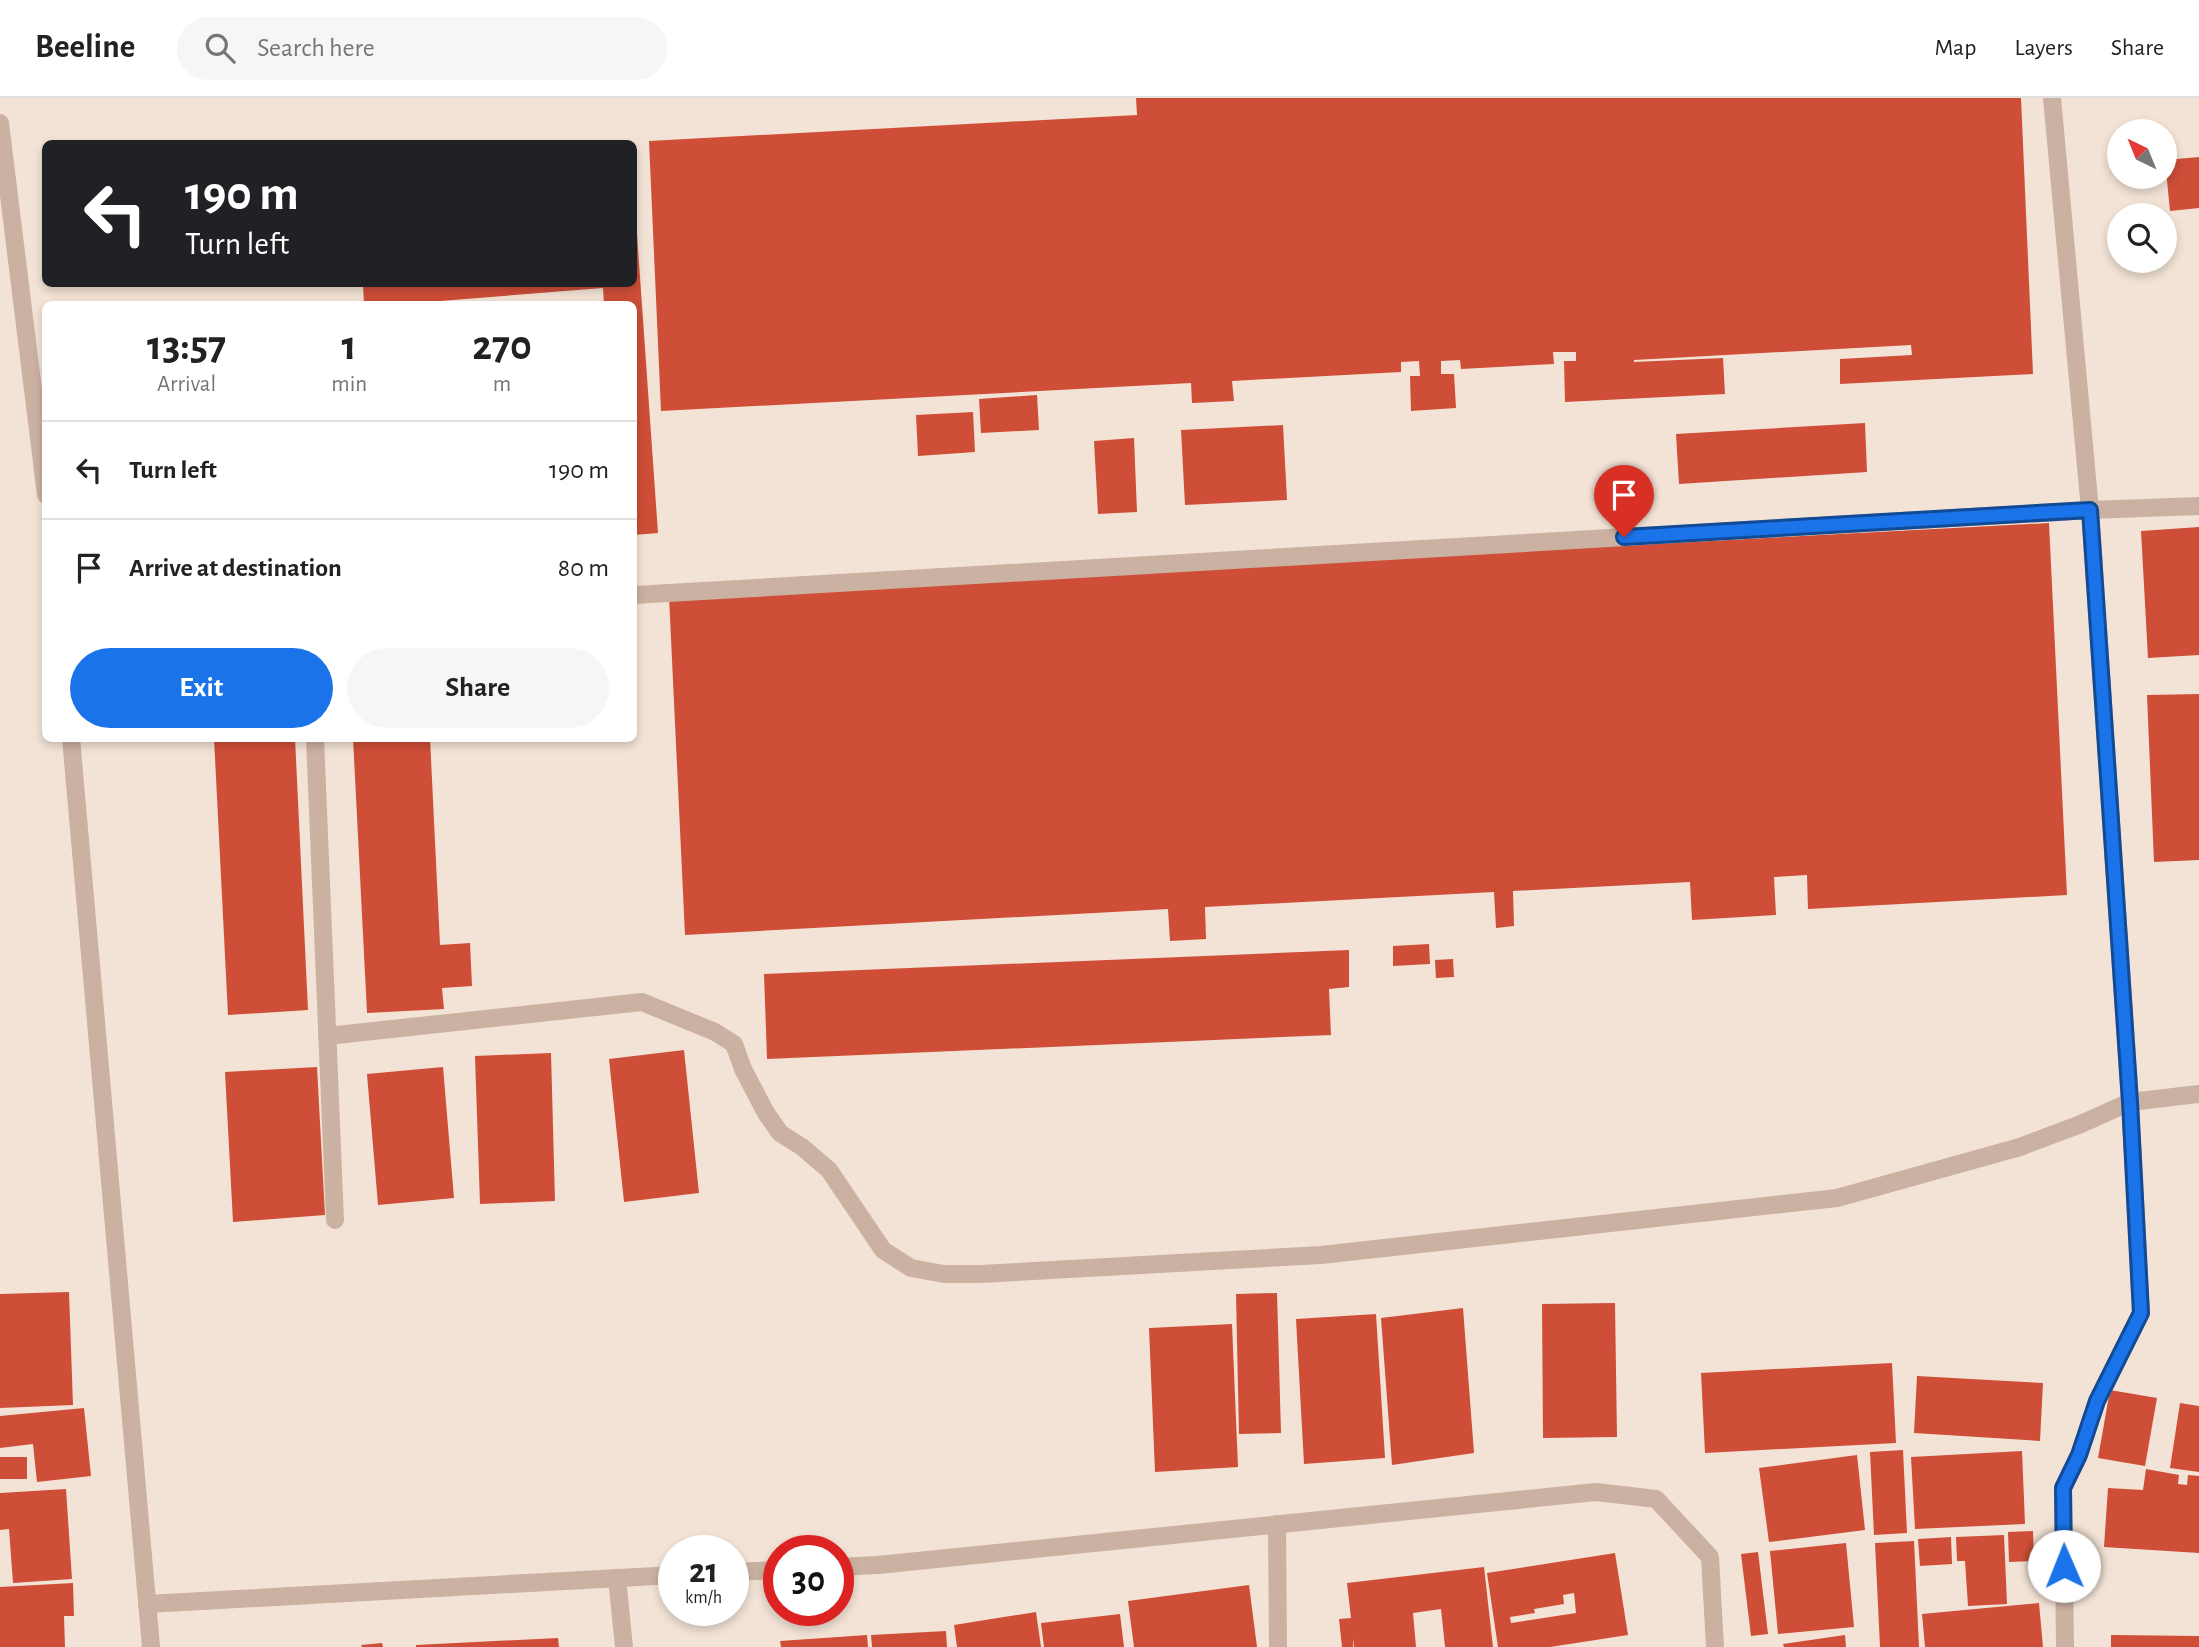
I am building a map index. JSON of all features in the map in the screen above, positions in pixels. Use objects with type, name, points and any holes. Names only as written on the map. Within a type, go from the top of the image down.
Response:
[{"type":"street","points":[[2052,98],[2090,510],[2130,1102],[2141,1313],[2097,1401],[2079,1455],[2063,1488],[2065,1647]]},
{"type":"street","points":[[0,122],[42,463]]},
{"type":"street","points":[[637,595],[2090,510],[2199,506]]},
{"type":"street","points":[[71,742],[151,1647]]},
{"type":"street","points":[[315,742],[335,1220]]},
{"type":"street","points":[[327,1036],[642,1002],[715,1032],[734,1044],[743,1069],[766,1113],[780,1133],[803,1147],[829,1170],[883,1250],[911,1268],[944,1274],[1321,1255],[1837,1198],[2020,1147],[2130,1102],[2199,1094]]},
{"type":"street","points":[[854,1566],[1596,1492],[1656,1499],[1710,1557],[1716,1647]]},
{"type":"street","points":[[1278,1524],[1278,1647]]},
{"type":"street","points":[[147,1604],[658,1576]]},
{"type":"street","points":[[617,1578],[624,1647]]},
{"type":"building","points":[[1136,98],[2021,98],[2033,374],[1840,384],[1840,359],[1912,355],[1911,345],[1634,360],[1723,358],[1725,394],[1565,402],[1564,361],[1576,361],[1576,352],[1553,352],[1554,364],[1461,369],[1460,360],[1441,361],[1441,374],[1454,374],[1456,408],[1411,411],[1410,376],[1420,376],[1419,361],[1401,362],[1401,372],[1232,381],[1234,401],[1192,403],[1191,383],[661,411],[649,141],[1137,115]]},
{"type":"building","points":[[2199,157],[2199,208],[2177,210],[2177,203],[2169,203],[2168,189],[2177,189],[2177,159]]},
{"type":"building","points":[[637,234],[658,533],[637,535],[637,301],[604,301],[603,288],[440,301],[364,301],[363,287],[637,287]]},
{"type":"building","points":[[1037,395],[1039,430],[981,433],[979,399]]},
{"type":"building","points":[[973,412],[975,452],[918,456],[916,415]]},
{"type":"building","points":[[1865,423],[1867,472],[1679,484],[1676,434]]},
{"type":"building","points":[[1283,425],[1287,500],[1185,505],[1181,430]]},
{"type":"building","points":[[1134,438],[1137,512],[1098,514],[1094,441]]},
{"type":"building","points":[[2049,523],[2067,895],[1808,909],[1807,875],[1774,877],[1776,915],[1692,920],[1690,882],[1513,891],[1514,926],[1496,928],[1494,892],[1205,907],[1206,939],[1170,941],[1168,909],[685,935],[669,596]]},
{"type":"building","points":[[2199,527],[2199,655],[2148,658],[2141,531]]},
{"type":"building","points":[[2199,694],[2199,860],[2154,862],[2147,695]]},
{"type":"building","points":[[214,742],[295,742],[308,1010],[228,1015]]},
{"type":"building","points":[[353,742],[430,742],[440,945],[470,943],[472,986],[442,988],[444,1009],[367,1013]]},
{"type":"building","points":[[1429,944],[1430,964],[1393,966],[1393,946]]},
{"type":"building","points":[[1349,950],[1349,987],[1329,989],[1331,1035],[767,1059],[764,974]]},
{"type":"building","points":[[1453,959],[1454,977],[1436,978],[1435,960]]},
{"type":"building","points":[[684,1050],[699,1193],[624,1202],[609,1059]]},
{"type":"building","points":[[551,1053],[555,1201],[480,1204],[475,1056]]},
{"type":"building","points":[[317,1067],[325,1215],[233,1222],[225,1072]]},
{"type":"building","points":[[443,1067],[454,1198],[378,1205],[367,1074]]},
{"type":"building","points":[[69,1292],[73,1405],[0,1408],[0,1294]]},
{"type":"building","points":[[1277,1293],[1281,1433],[1239,1434],[1236,1294]]},
{"type":"building","points":[[1615,1303],[1617,1437],[1543,1438],[1542,1304]]},
{"type":"building","points":[[1463,1308],[1474,1453],[1392,1465],[1381,1318]]},
{"type":"building","points":[[1376,1314],[1385,1458],[1304,1464],[1296,1319]]},
{"type":"building","points":[[1232,1324],[1238,1467],[1155,1472],[1149,1328]]},
{"type":"building","points":[[1892,1363],[1896,1443],[1705,1453],[1701,1373]]},
{"type":"building","points":[[1917,1376],[2043,1383],[2040,1441],[1914,1433]]},
{"type":"building","points":[[2110,1390],[2157,1398],[2145,1466],[2098,1458]]},
{"type":"building","points":[[2180,1403],[2199,1406],[2199,1472],[2170,1468]]},
{"type":"building","points":[[84,1408],[91,1476],[37,1482],[33,1444],[0,1448],[0,1416]]},
{"type":"building","points":[[1903,1450],[1907,1533],[1874,1535],[1870,1452]]},
{"type":"building","points":[[2022,1451],[2025,1524],[1915,1529],[1911,1457]]},
{"type":"building","points":[[1857,1455],[1865,1530],[1769,1542],[1759,1468]]},
{"type":"building","points":[[0,1457],[27,1457],[27,1479],[0,1479]]},
{"type":"building","points":[[2146,1469],[2179,1475],[2178,1484],[2187,1485],[2188,1475],[2199,1476],[2199,1553],[2104,1547],[2108,1488],[2143,1490]]},
{"type":"building","points":[[66,1489],[72,1579],[13,1583],[9,1529],[0,1530],[0,1493]]},
{"type":"building","points":[[2033,1531],[2034,1561],[2009,1562],[2008,1532]]},
{"type":"building","points":[[2004,1535],[2007,1604],[1968,1606],[1965,1561],[1957,1561],[1956,1537]]},
{"type":"building","points":[[1951,1537],[1952,1564],[1920,1566],[1918,1539]]},
{"type":"building","points":[[1914,1541],[1919,1647],[1880,1647],[1875,1543]]},
{"type":"building","points":[[1846,1543],[1854,1627],[1778,1634],[1770,1551]]},
{"type":"building","points":[[1758,1552],[1768,1634],[1751,1636],[1741,1554]]},
{"type":"building","points":[[1615,1553],[1628,1635],[1550,1647],[1498,1647],[1487,1573]],"holes":[[[1574,1593],[1576,1613],[1511,1623],[1510,1617],[1535,1613],[1534,1609],[1564,1604],[1563,1595]]]},
{"type":"building","points":[[1484,1567],[1493,1647],[1445,1647],[1441,1609],[1413,1613],[1416,1647],[1354,1647],[1353,1638],[1353,1647],[1342,1647],[1339,1619],[1351,1618],[1347,1583]]},
{"type":"building","points":[[73,1583],[74,1616],[64,1616],[65,1647],[0,1647],[0,1587]]},
{"type":"building","points":[[1249,1585],[1257,1647],[1134,1647],[1128,1601]]},
{"type":"building","points":[[2039,1603],[2043,1647],[1925,1647],[1922,1614]]},
{"type":"building","points":[[1036,1612],[1041,1647],[957,1647],[954,1625]]},
{"type":"building","points":[[1120,1614],[1124,1647],[1044,1647],[1041,1623]]},
{"type":"building","points":[[946,1631],[947,1647],[872,1647],[871,1635]]},
{"type":"building","points":[[867,1635],[868,1647],[781,1647],[780,1641]]},
{"type":"building","points":[[1845,1635],[1846,1647],[1784,1647],[1783,1644]]},
{"type":"building","points":[[2111,1635],[2199,1636],[2199,1647],[2111,1647]]},
{"type":"building","points":[[558,1638],[559,1647],[416,1647],[416,1645]]},
{"type":"building","points":[[382,1643],[383,1647],[361,1645]]},
{"type":"route","points":[[1624,537],[2090,510],[2130,1102],[2141,1313],[2097,1401],[2079,1455],[2063,1488],[2064,1566]]}]
